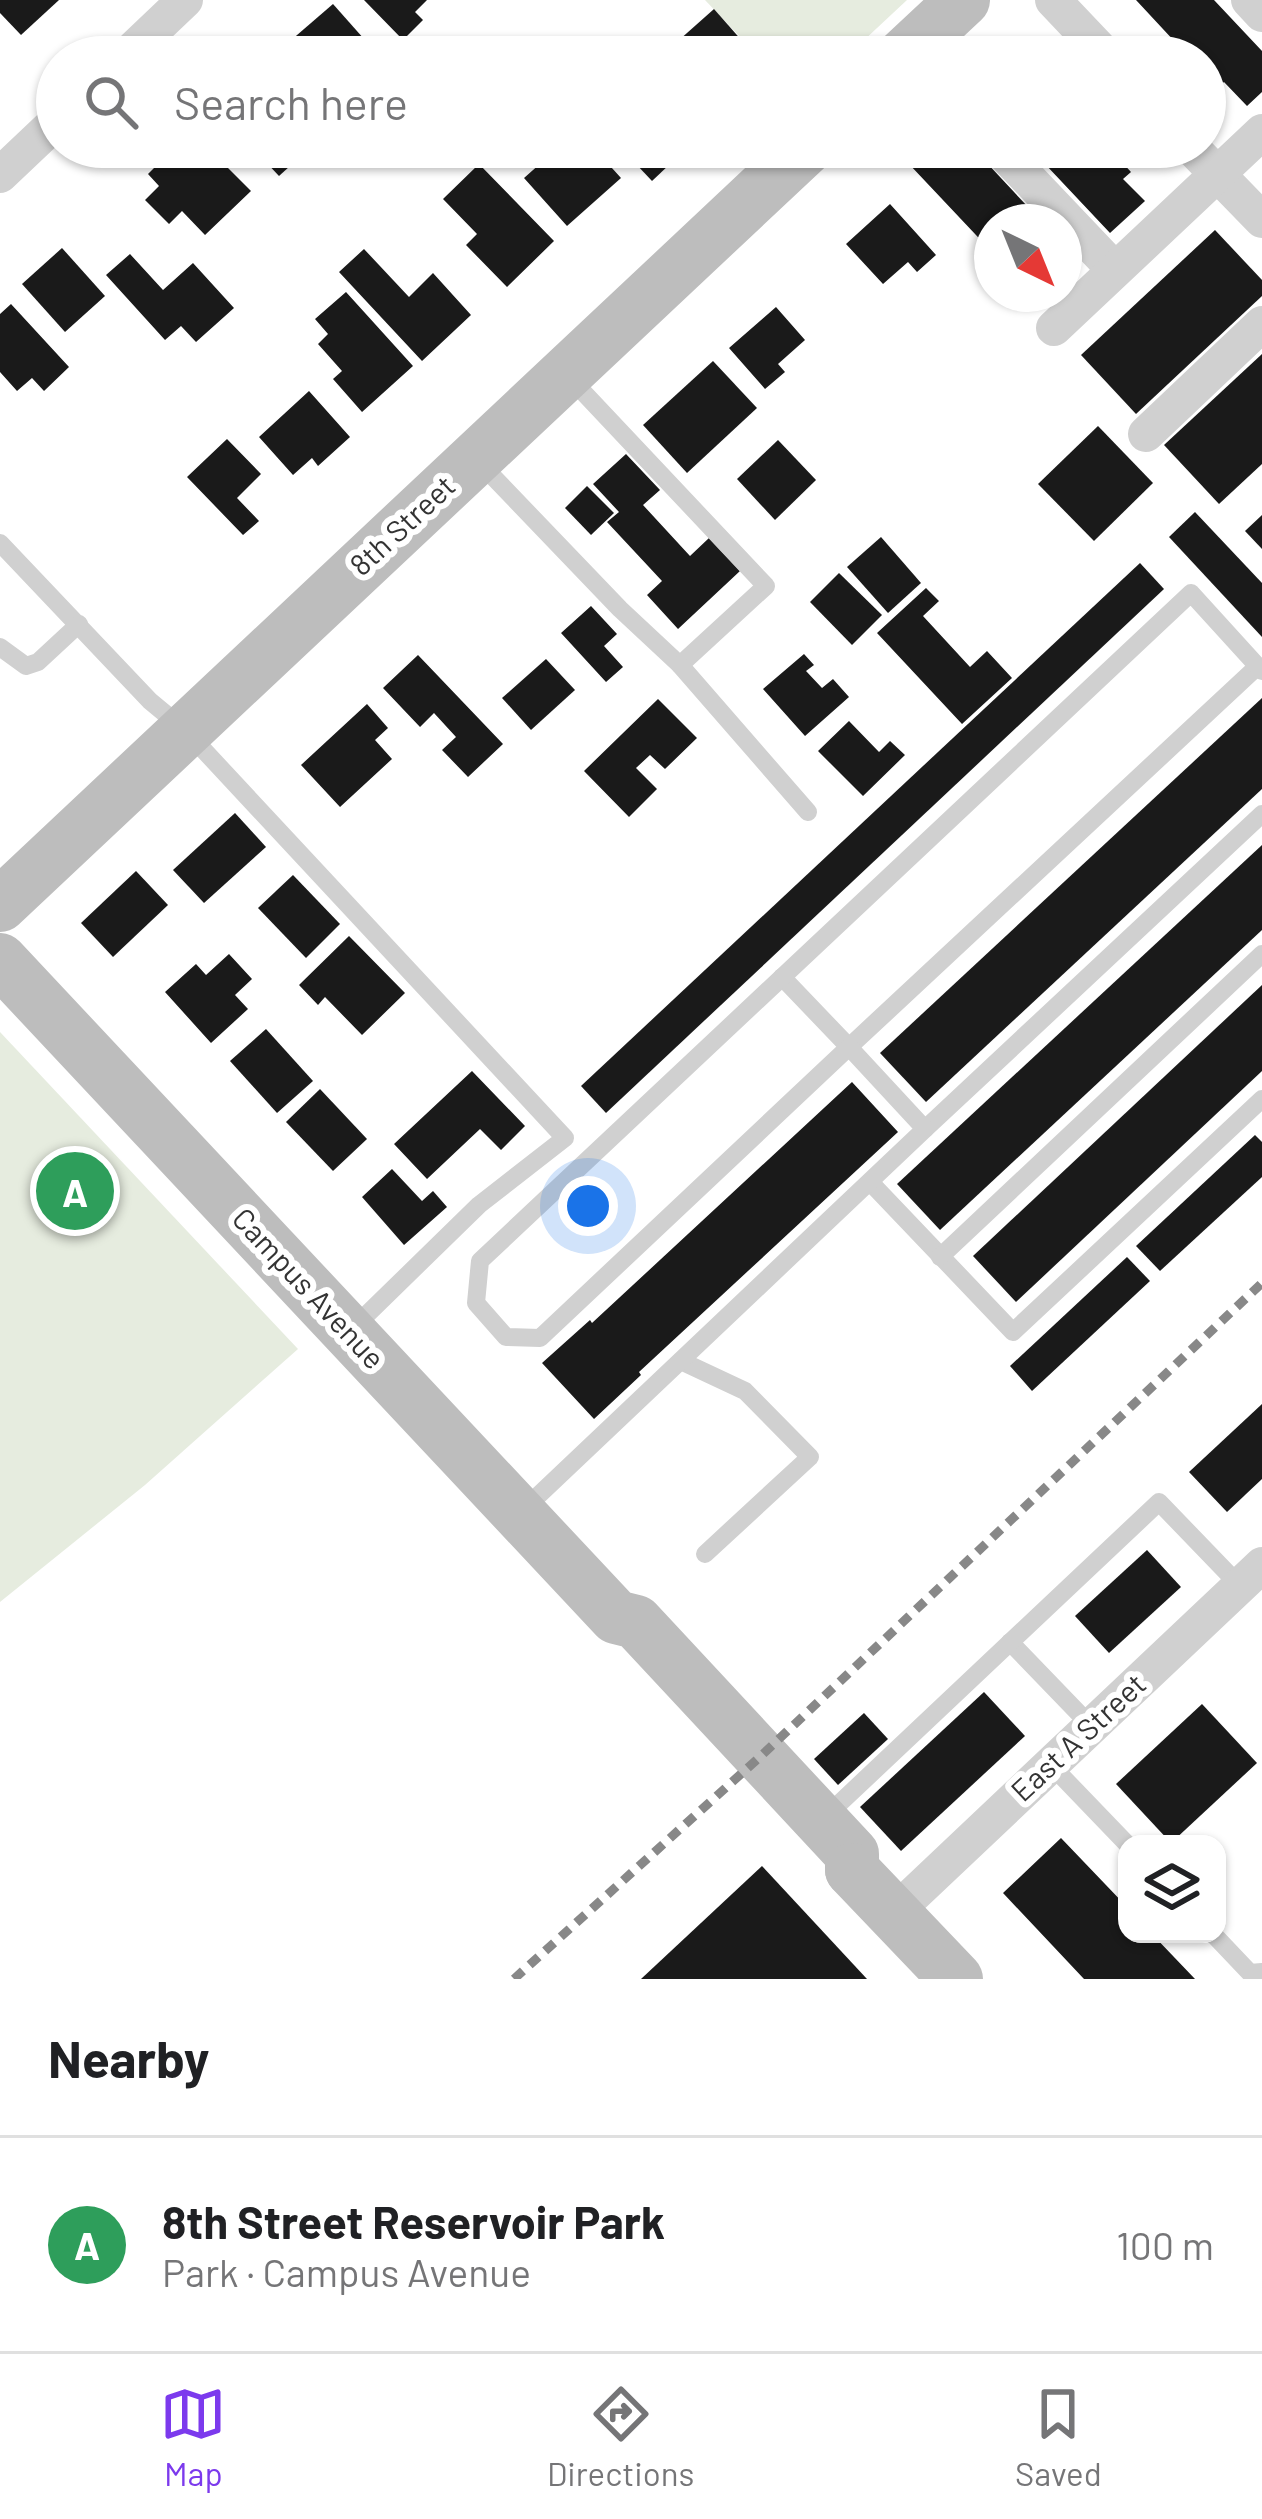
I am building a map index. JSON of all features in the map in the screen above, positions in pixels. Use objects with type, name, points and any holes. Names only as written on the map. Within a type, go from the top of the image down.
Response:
[{"type":"street","points":[[147,36],[185,0]]},
{"type":"street","points":[[924,36],[963,0]]},
{"type":"street","points":[[1053,0],[1087,36]]},
{"type":"street","points":[[1249,0],[1262,14]]},
{"type":"street","points":[[1226,166],[1262,132]]},
{"type":"street","points":[[0,175],[36,141]]},
{"type":"street","name":"8th Street","points":[[0,905],[784,168]]},
{"type":"street","points":[[1018,168],[1115,270]]},
{"type":"street","points":[[1211,168],[1262,220]]},
{"type":"street","points":[[1054,328],[1223,168]]},
{"type":"street","points":[[1146,434],[1262,324]]},
{"type":"street","name":"Campus Avenue","points":[[0,960],[616,1617],[636,1622],[852,1854],[852,1870],[834,1871],[617,1638],[616,1617]]},
{"type":"street","name":"East A Street","points":[[895,1912],[1251,1575]]},
{"type":"street","points":[[852,1870],[956,1979]]},
{"type":"lane","points":[[566,373],[766,586],[680,665]]},
{"type":"lane","points":[[475,458],[680,665],[808,812]]},
{"type":"lane","points":[[0,543],[150,701],[185,730],[565,1138],[479,1205],[349,1332]]},
{"type":"lane","points":[[1191,593],[1260,669],[540,1338],[506,1337],[476,1303],[481,1262],[1191,593]]},
{"type":"lane","points":[[0,647],[26,666],[38,662],[80,624]]},
{"type":"lane","points":[[519,1514],[1262,814]]},
{"type":"lane","points":[[940,1257],[1262,955]]},
{"type":"lane","points":[[782,977],[925,1129]]},
{"type":"lane","points":[[869,1182],[1013,1332],[1262,1099]]},
{"type":"lane","points":[[681,1361],[745,1391],[811,1457],[705,1554]]},
{"type":"lane","points":[[821,1820],[1159,1502],[1251,1575]]},
{"type":"lane","points":[[1010,1642],[1091,1726]]},
{"type":"lane","points":[[1051,1765],[1118,1835]]},
{"type":"lane","points":[[1222,1943],[1250,1973],[1262,1972]]},
{"type":"shaded area","points":[[705,0],[907,0],[868,36],[739,36]]},
{"type":"shaded area","points":[[0,1032],[298,1349],[145,1485],[0,1602]]},
{"type":"building","points":[[0,0],[59,0],[21,35],[0,13]]},
{"type":"building","points":[[364,0],[427,0],[415,12],[423,20],[407,36],[399,36]]},
{"type":"building","points":[[1136,0],[1214,0],[1262,51],[1262,92],[1247,106],[1226,84],[1226,36],[1169,36]]},
{"type":"building","points":[[333,4],[361,36],[296,36]]},
{"type":"building","points":[[714,9],[738,36],[684,36]]},
{"type":"building","points":[[154,168],[228,168],[251,191],[205,235],[182,211],[169,224],[145,200],[159,186],[148,174]]},
{"type":"building","points":[[475,168],[483,168],[554,241],[507,287],[466,245],[477,234],[443,199]]},
{"type":"building","points":[[535,168],[612,168],[621,178],[567,226],[524,178]]},
{"type":"building","points":[[640,168],[666,168],[652,181]]},
{"type":"building","points":[[913,168],[992,168],[1025,204],[974,204],[974,233]]},
{"type":"building","points":[[1049,168],[1127,168],[1131,172],[1123,179],[1145,201],[1110,233]]},
{"type":"building","points":[[890,204],[936,255],[917,272],[908,262],[883,284],[846,244]]},
{"type":"building","points":[[1215,230],[1262,280],[1262,296],[1136,414],[1081,355]]},
{"type":"building","points":[[62,248],[105,296],[65,332],[22,284]]},
{"type":"building","points":[[364,249],[409,297],[433,273],[471,315],[422,361],[339,272]]},
{"type":"building","points":[[130,254],[163,290],[193,263],[234,308],[196,342],[181,326],[165,340],[106,275]]},
{"type":"building","points":[[346,292],[413,366],[362,412],[333,379],[342,371],[318,344],[328,334],[315,319]]},
{"type":"building","points":[[11,304],[69,367],[44,391],[32,378],[17,391],[0,372],[0,314]]},
{"type":"building","points":[[776,307],[805,340],[778,364],[785,372],[765,389],[729,348]]},
{"type":"building","points":[[1262,354],[1262,464],[1219,504],[1164,445]]},
{"type":"building","points":[[713,361],[757,408],[687,473],[643,425]]},
{"type":"building","points":[[309,391],[350,437],[318,466],[312,458],[293,475],[259,437]]},
{"type":"building","points":[[1098,426],[1153,483],[1094,541],[1038,484]]},
{"type":"building","points":[[227,439],[261,474],[237,498],[259,521],[243,535],[187,477]]},
{"type":"building","points":[[778,440],[816,480],[775,520],[737,479]]},
{"type":"building","points":[[626,454],[660,490],[643,505],[690,556],[709,538],[740,571],[678,629],[647,595],[662,581],[607,522],[619,512],[593,484]]},
{"type":"building","points":[[587,486],[614,513],[591,535],[565,508]]},
{"type":"building","points":[[1195,512],[1262,583],[1262,637],[1169,537]]},
{"type":"building","points":[[1262,515],[1262,549],[1245,531]]},
{"type":"building","points":[[881,537],[921,583],[888,613],[847,567]]},
{"type":"building","points":[[1140,563],[1164,589],[606,1113],[581,1086]]},
{"type":"building","points":[[839,573],[882,615],[852,645],[810,602]]},
{"type":"building","points":[[926,588],[939,601],[923,616],[970,667],[987,651],[1012,678],[962,724],[877,633]]},
{"type":"building","points":[[591,606],[617,634],[604,646],[623,667],[606,682],[561,633]]},
{"type":"building","points":[[804,654],[814,665],[806,671],[822,688],[833,679],[849,697],[805,736],[763,689]]},
{"type":"building","points":[[418,655],[503,744],[468,777],[442,750],[456,737],[434,713],[420,727],[383,688]]},
{"type":"building","points":[[546,659],[575,690],[531,730],[502,698]]},
{"type":"building","points":[[1262,698],[1262,789],[926,1102],[880,1053]]},
{"type":"building","points":[[658,699],[697,738],[665,769],[650,755],[636,768],[657,789],[629,817],[584,771]]},
{"type":"building","points":[[367,704],[388,728],[375,740],[392,759],[340,807],[301,765]]},
{"type":"building","points":[[849,721],[879,752],[890,741],[905,755],[863,796],[818,751]]},
{"type":"building","points":[[235,813],[266,847],[204,903],[173,870]]},
{"type":"building","points":[[1262,845],[1262,930],[940,1230],[897,1184]]},
{"type":"building","points":[[136,871],[168,905],[113,957],[81,923]]},
{"type":"building","points":[[293,875],[340,924],[306,958],[258,908]]},
{"type":"building","points":[[349,936],[405,993],[362,1035],[325,997],[318,1005],[299,985]]},
{"type":"building","points":[[229,954],[252,979],[235,995],[248,1009],[211,1043],[165,992],[196,964],[206,975]]},
{"type":"building","points":[[1262,985],[1262,1071],[1016,1302],[973,1256]]},
{"type":"building","points":[[266,1029],[313,1081],[277,1113],[230,1061]]},
{"type":"building","points":[[472,1071],[525,1126],[501,1150],[480,1129],[427,1179],[394,1144]]},
{"type":"building","points":[[852,1082],[898,1132],[594,1419],[542,1363],[590,1320],[592,1323]]},
{"type":"building","points":[[320,1089],[367,1139],[333,1171],[286,1122]]},
{"type":"building","points":[[1255,1135],[1262,1142],[1262,1177],[1160,1271],[1136,1246]]},
{"type":"building","points":[[392,1169],[422,1201],[433,1191],[447,1207],[404,1245],[362,1197]]},
{"type":"building","points":[[1127,1257],[1150,1281],[1032,1391],[1010,1366]]},
{"type":"building","points":[[1262,1404],[1262,1479],[1227,1512],[1189,1472]]},
{"type":"building","points":[[1147,1550],[1181,1587],[1109,1653],[1075,1616]]},
{"type":"building","points":[[984,1692],[1025,1736],[901,1851],[860,1807]]},
{"type":"building","points":[[1202,1704],[1257,1763],[1180,1835],[1164,1835],[1116,1784]]},
{"type":"building","points":[[864,1713],[888,1739],[838,1785],[814,1759]]},
{"type":"building","points":[[1061,1838],[1118,1898],[1118,1943],[1161,1943],[1195,1979],[1084,1979],[1003,1893]]},
{"type":"building","points":[[762,1866],[867,1979],[641,1979]]},
{"type":"railway","points":[[514,1979],[762,1755],[1262,1283]]},
{"type":"place","name":"8th Street Reservoir Park","points":[[75,1191]]}]
